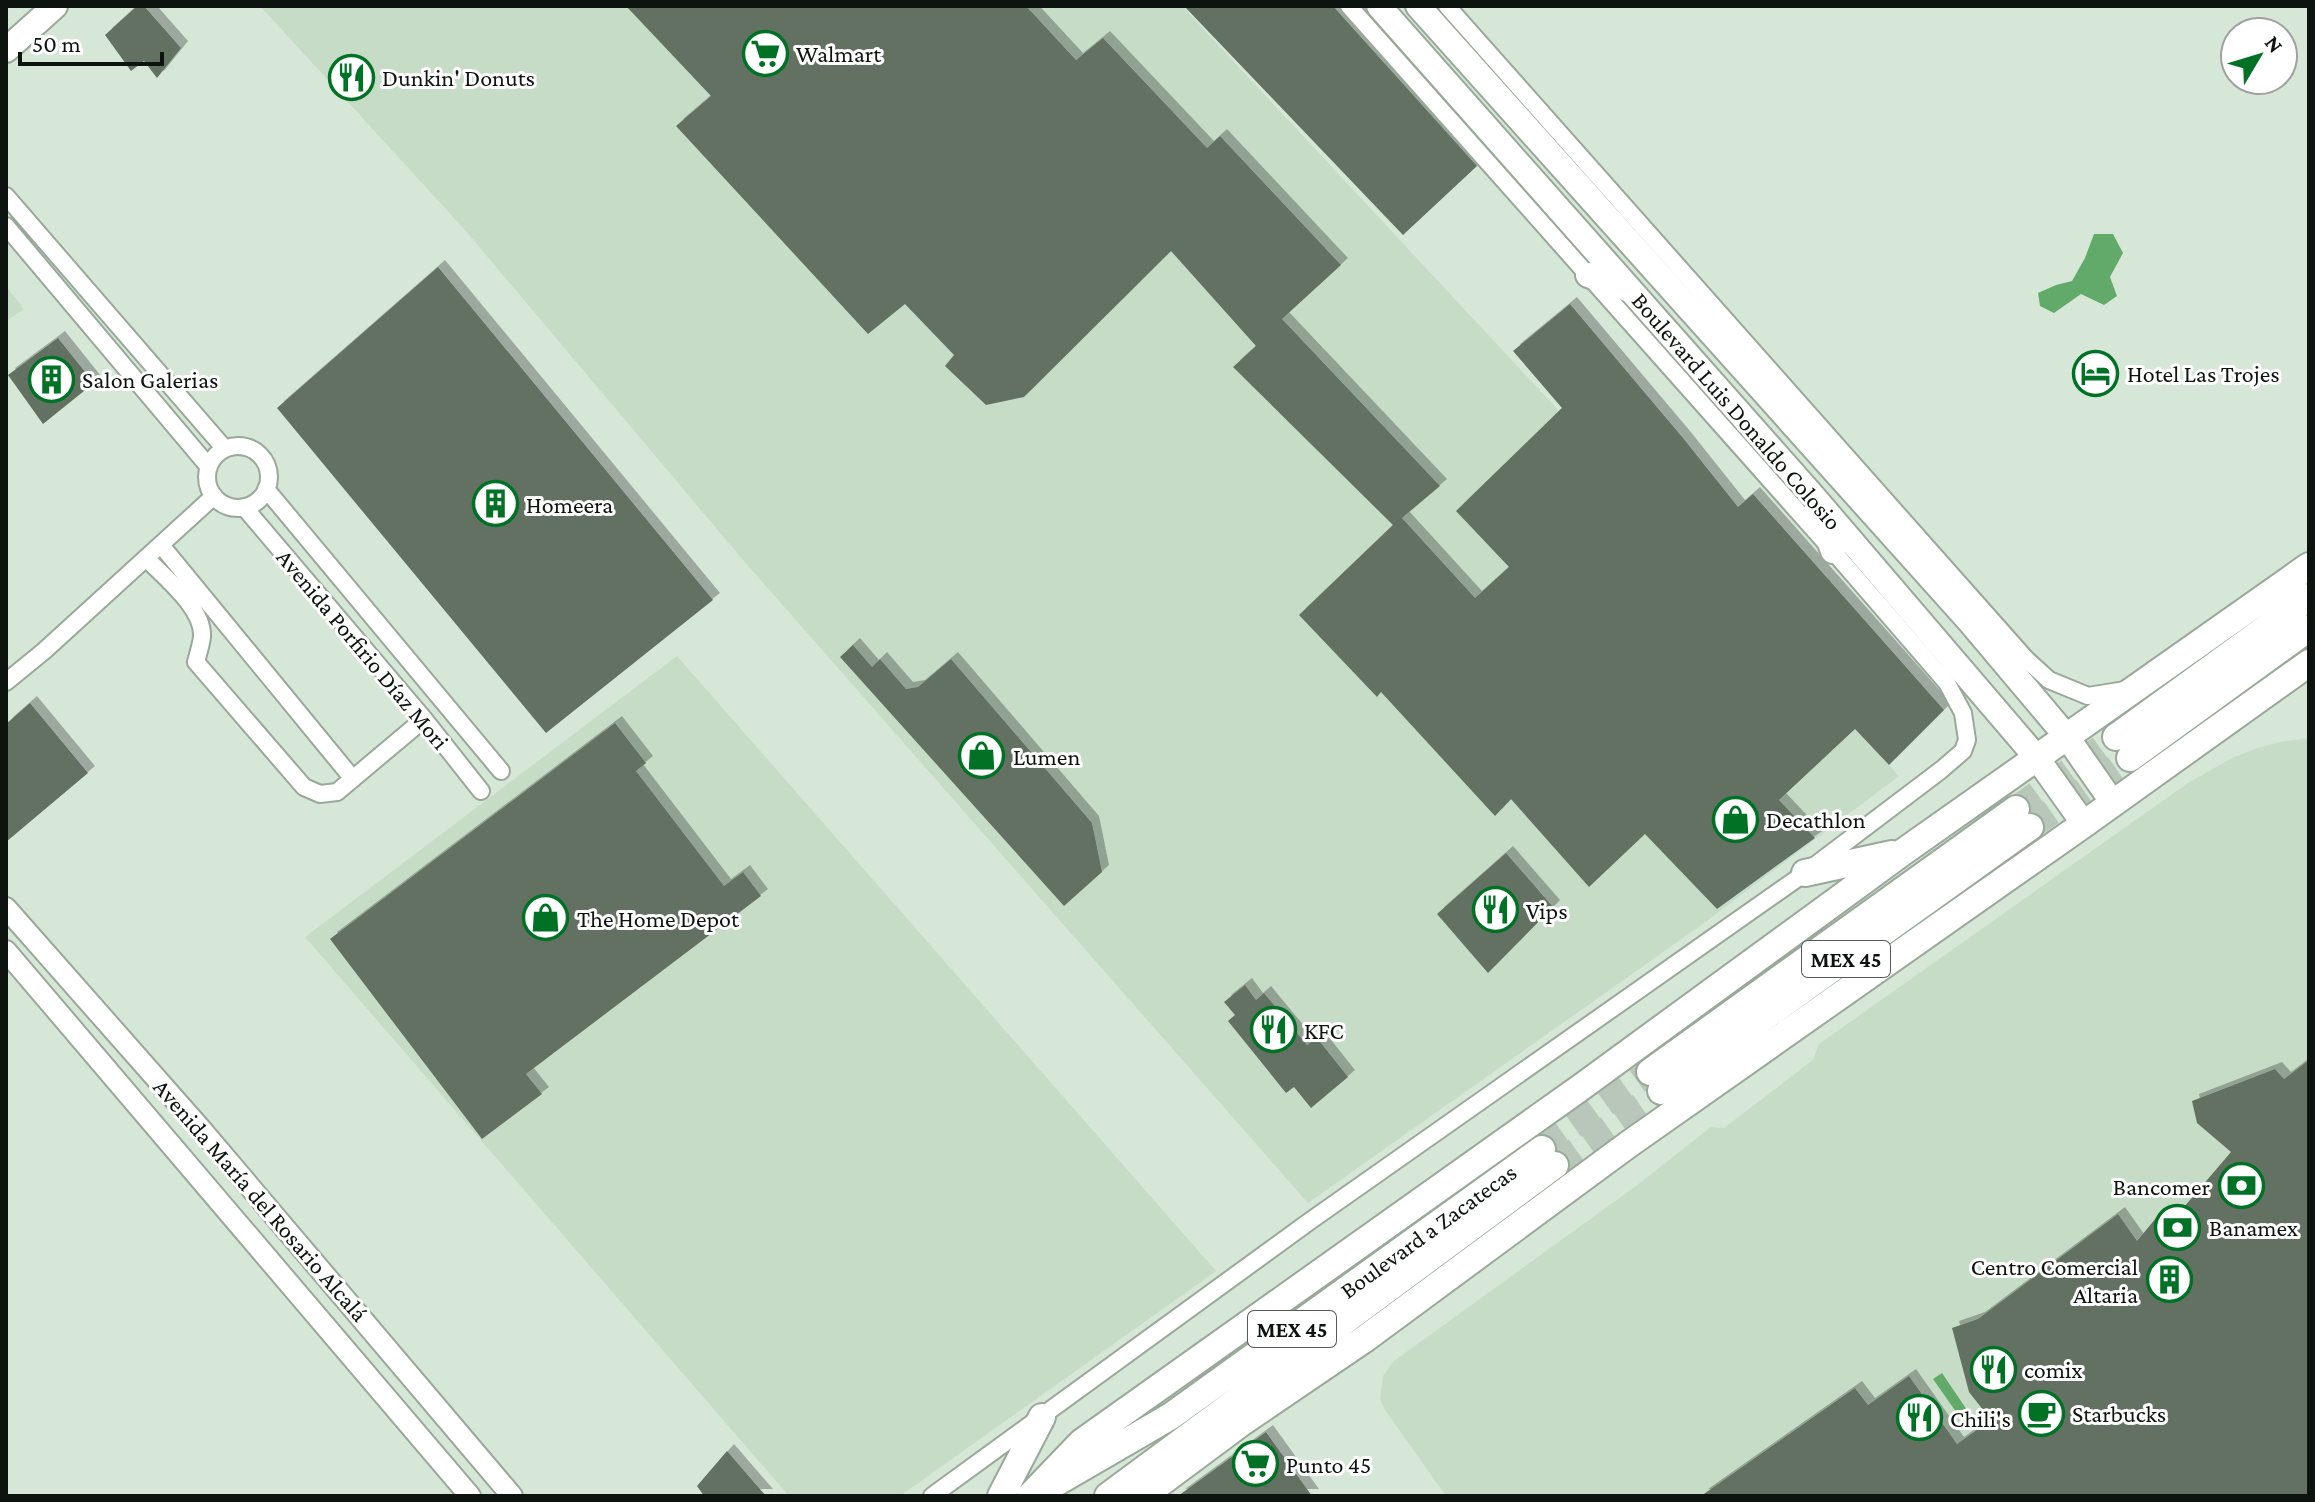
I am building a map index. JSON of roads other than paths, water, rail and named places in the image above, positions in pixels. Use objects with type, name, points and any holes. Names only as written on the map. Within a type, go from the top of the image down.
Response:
[{"type":"main road","points":[[6,50],[55,6]]},
{"type":"main road","name":"Boulevard Luis Donaldo Colosio","points":[[1379,6],[1812,495],[2037,758],[2084,824]]},
{"type":"main road","points":[[1401,6],[1415,19],[1441,32],[1446,52],[1475,94],[1493,134]]},
{"type":"main road","name":"Boulevard Luis Donaldo Colosio","points":[[1418,6],[1971,623],[2067,737],[2113,803]]},
{"type":"main road","points":[[1588,275],[1632,291]]},
{"type":"main road","points":[[1782,412],[1812,419]]},
{"type":"main road","points":[[1812,495],[1833,551]]},
{"type":"main road","points":[[1031,1496],[1082,1442],[1580,1088],[1903,852],[2309,566]]},
{"type":"main road","points":[[1962,588],[1971,623]]},
{"type":"main road","points":[[2309,597],[2123,747],[2309,628]]},
{"type":"main road","points":[[1146,1494],[1241,1423],[1366,1338],[1629,1144],[2309,663]]},
{"type":"main road","name":"MEX 45","points":[[1656,1081],[2023,818]]},
{"type":"main road","points":[[1805,873],[1903,852]]},
{"type":"main road","name":"Boulevard a Zacatecas","points":[[1031,1496],[1171,1416],[1549,1157],[1108,1496]]},
{"type":"main road","points":[[1001,1496],[1042,1417]]},
{"type":"street","name":"Boulevard Luis Donaldo Colosio","points":[[1349,6],[1833,551],[1947,683],[1963,713],[1967,740],[1963,751],[1805,873]]},
{"type":"street","name":"Boulevard Luis Donaldo Colosio","points":[[1447,6],[2026,659],[2049,680],[2088,696],[2139,687]]},
{"type":"street","points":[[6,196],[225,449],[209,467],[207,482],[214,496],[6,682]]},
{"type":"street","points":[[6,226],[209,467]]},
{"type":"street","name":"Avenida Porfirio Díaz Mori","points":[[225,449],[243,447],[259,455],[268,471],[266,489],[501,771]]},
{"type":"street","points":[[244,507],[254,504],[266,489]]},
{"type":"street","name":"Avenida Porfirio Díaz Mori","points":[[214,496],[227,506],[244,507],[481,791]]},
{"type":"street","points":[[161,545],[353,779]]},
{"type":"street","points":[[146,558],[188,602],[198,621],[202,634],[196,662],[304,787],[320,794],[337,792],[424,719]]},
{"type":"street","points":[[932,1496],[1310,1221],[1805,873]]},
{"type":"street","name":"Avenida María del Rosario Alcalá","points":[[6,908],[200,1128],[512,1496]]},
{"type":"street","name":"Avenida María del Rosario Alcalá","points":[[6,951],[470,1496]]},
{"type":"street","points":[[175,1150],[200,1128]]},
{"type":"street","points":[[434,1456],[459,1433]]},
{"type":"tunnel","points":[[2016,809],[2116,737]]},
{"type":"tunnel","points":[[2030,827],[2130,758]]},
{"type":"tunnel","points":[[1542,1149],[1650,1072]]},
{"type":"tunnel","points":[[1555,1165],[1661,1091]]},
{"type":"place","name":"Walmart","points":[[765,53]]},
{"type":"place","name":"Dunkin' Donuts","points":[[351,77]]},
{"type":"place","name":"Hotel Las Trojes","points":[[2096,373]]},
{"type":"place","name":"Salon Galerias","points":[[51,379]]},
{"type":"place","name":"Homeera","points":[[495,504]]},
{"type":"place","name":"Lumen","points":[[982,756]]},
{"type":"place","name":"Decathlon","points":[[1735,819]]},
{"type":"place","name":"Vips","points":[[1495,910]]},
{"type":"place","name":"The Home Depot","points":[[546,918]]},
{"type":"place","name":"KFC","points":[[1273,1030]]},
{"type":"place","name":"Bancomer","points":[[2241,1186]]},
{"type":"place","name":"Banamex","points":[[2178,1227]]},
{"type":"place","name":"Centro Comercial Altaria","points":[[2169,1280]]},
{"type":"place","name":"comix","points":[[1993,1369]]},
{"type":"place","name":"Starbucks","points":[[2041,1413]]},
{"type":"place","name":"Chili's","points":[[1919,1418]]},
{"type":"place","name":"Punto 45","points":[[1255,1464]]}]
